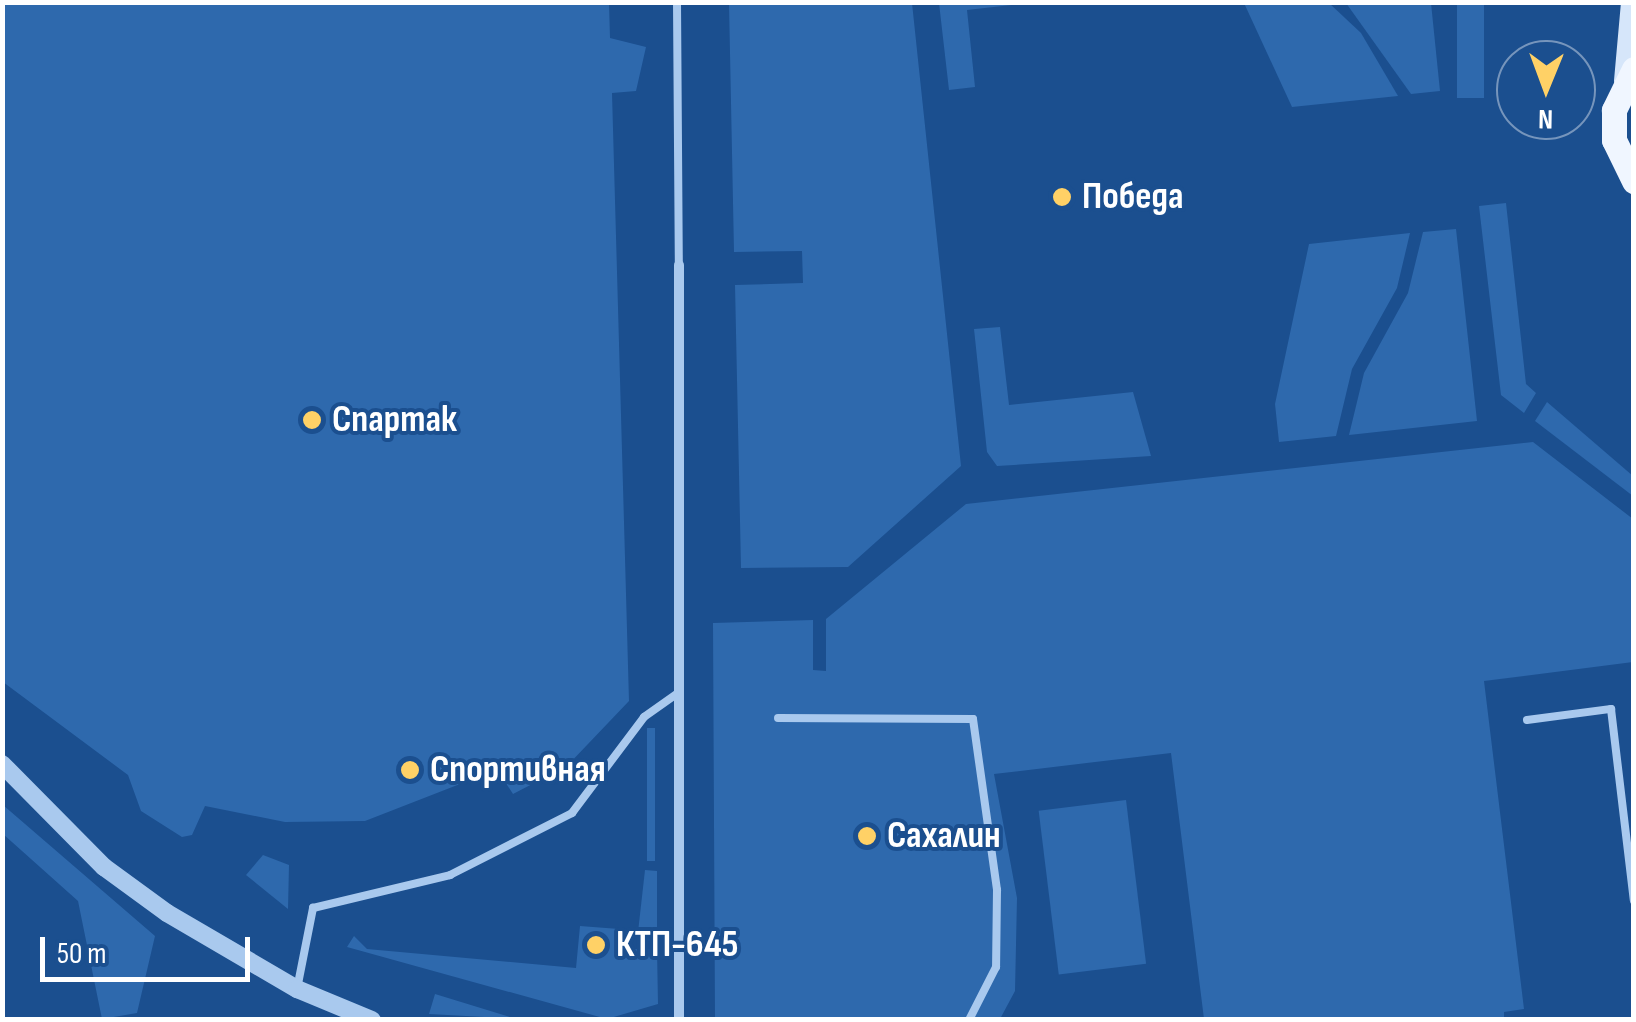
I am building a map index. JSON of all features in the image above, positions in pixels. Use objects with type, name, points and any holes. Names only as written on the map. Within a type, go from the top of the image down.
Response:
[{"type":"main road","points":[[1632,2],[1629,75],[1614,125],[1634,199]]},
{"type":"street","points":[[679,265],[679,1020]]},
{"type":"street","points":[[2,764],[104,867],[297,989],[364,1018]]},
{"type":"lane","points":[[677,2],[679,265]]},
{"type":"lane","points":[[297,989],[312,908],[450,875],[572,813],[644,717],[678,693]]},
{"type":"lane","points":[[1527,720],[1611,710],[1634,901]]},
{"type":"lane","points":[[778,718],[973,719],[998,890],[996,967],[968,1020]]},
{"type":"shaded area","name":"Спартак","points":[[2,3],[609,3],[610,38],[646,47],[636,91],[612,93],[629,701],[567,766],[513,794],[500,774],[484,785],[478,777],[365,821],[285,822],[205,806],[192,835],[182,837],[141,811],[128,775],[3,682]]},
{"type":"shaded area","points":[[729,3],[912,3],[961,466],[848,567],[741,568],[735,285],[803,283],[802,251],[734,252]]},
{"type":"shaded area","points":[[939,3],[1028,3],[967,10],[975,87],[949,90]]},
{"type":"shaded area","points":[[1244,3],[1329,3],[1361,33],[1398,96],[1292,107]]},
{"type":"shaded area","points":[[1346,3],[1431,3],[1440,91],[1411,94]]},
{"type":"shaded area","points":[[1457,3],[1484,3],[1484,98],[1457,98]]},
{"type":"shaded area","points":[[1506,203],[1526,384],[1536,393],[1524,413],[1501,395],[1479,206]]},
{"type":"shaded area","points":[[1456,229],[1477,421],[1349,435],[1364,373],[1408,293],[1423,232]]},
{"type":"shaded area","points":[[1410,233],[1397,288],[1352,369],[1336,436],[1279,442],[1275,404],[1309,244]]},
{"type":"shaded area","points":[[1000,327],[1009,405],[1133,392],[1151,456],[997,466],[987,452],[974,329]]},
{"type":"shaded area","points":[[1547,402],[1633,476],[1633,496],[1535,421]]},
{"type":"shaded area","points":[[1533,442],[1633,519],[1633,662],[1484,681],[1524,1009],[1504,1012],[1504,1019],[1204,1019],[1171,753],[994,774],[1017,898],[1015,991],[1000,1019],[715,1019],[713,623],[813,620],[813,670],[826,671],[826,619],[966,504]]},
{"type":"shaded area","points":[[647,728],[655,728],[655,861],[647,861]]},
{"type":"shaded area","points":[[1126,800],[1146,964],[1059,974],[1039,811]]},
{"type":"shaded area","points":[[3,805],[155,936],[137,1013],[102,1019],[78,901],[3,834]]},
{"type":"shaded area","points":[[263,855],[289,865],[288,909],[246,875]]},
{"type":"shaded area","points":[[645,870],[657,871],[657,941],[637,941]]},
{"type":"shaded area","points":[[580,926],[632,930],[630,949],[657,949],[658,1004],[607,1019],[347,947],[354,936],[367,949],[576,968]]},
{"type":"shaded area","points":[[435,994],[513,1018],[521,1019],[429,1014]]},
{"type":"place","name":"Победа","points":[[1062,197]]},
{"type":"place","name":"Спартак","points":[[312,420]]},
{"type":"place","name":"Спортивная","points":[[410,770]]},
{"type":"place","name":"Сахалин","points":[[867,836]]},
{"type":"place","name":"КТП-645","points":[[596,945]]}]
